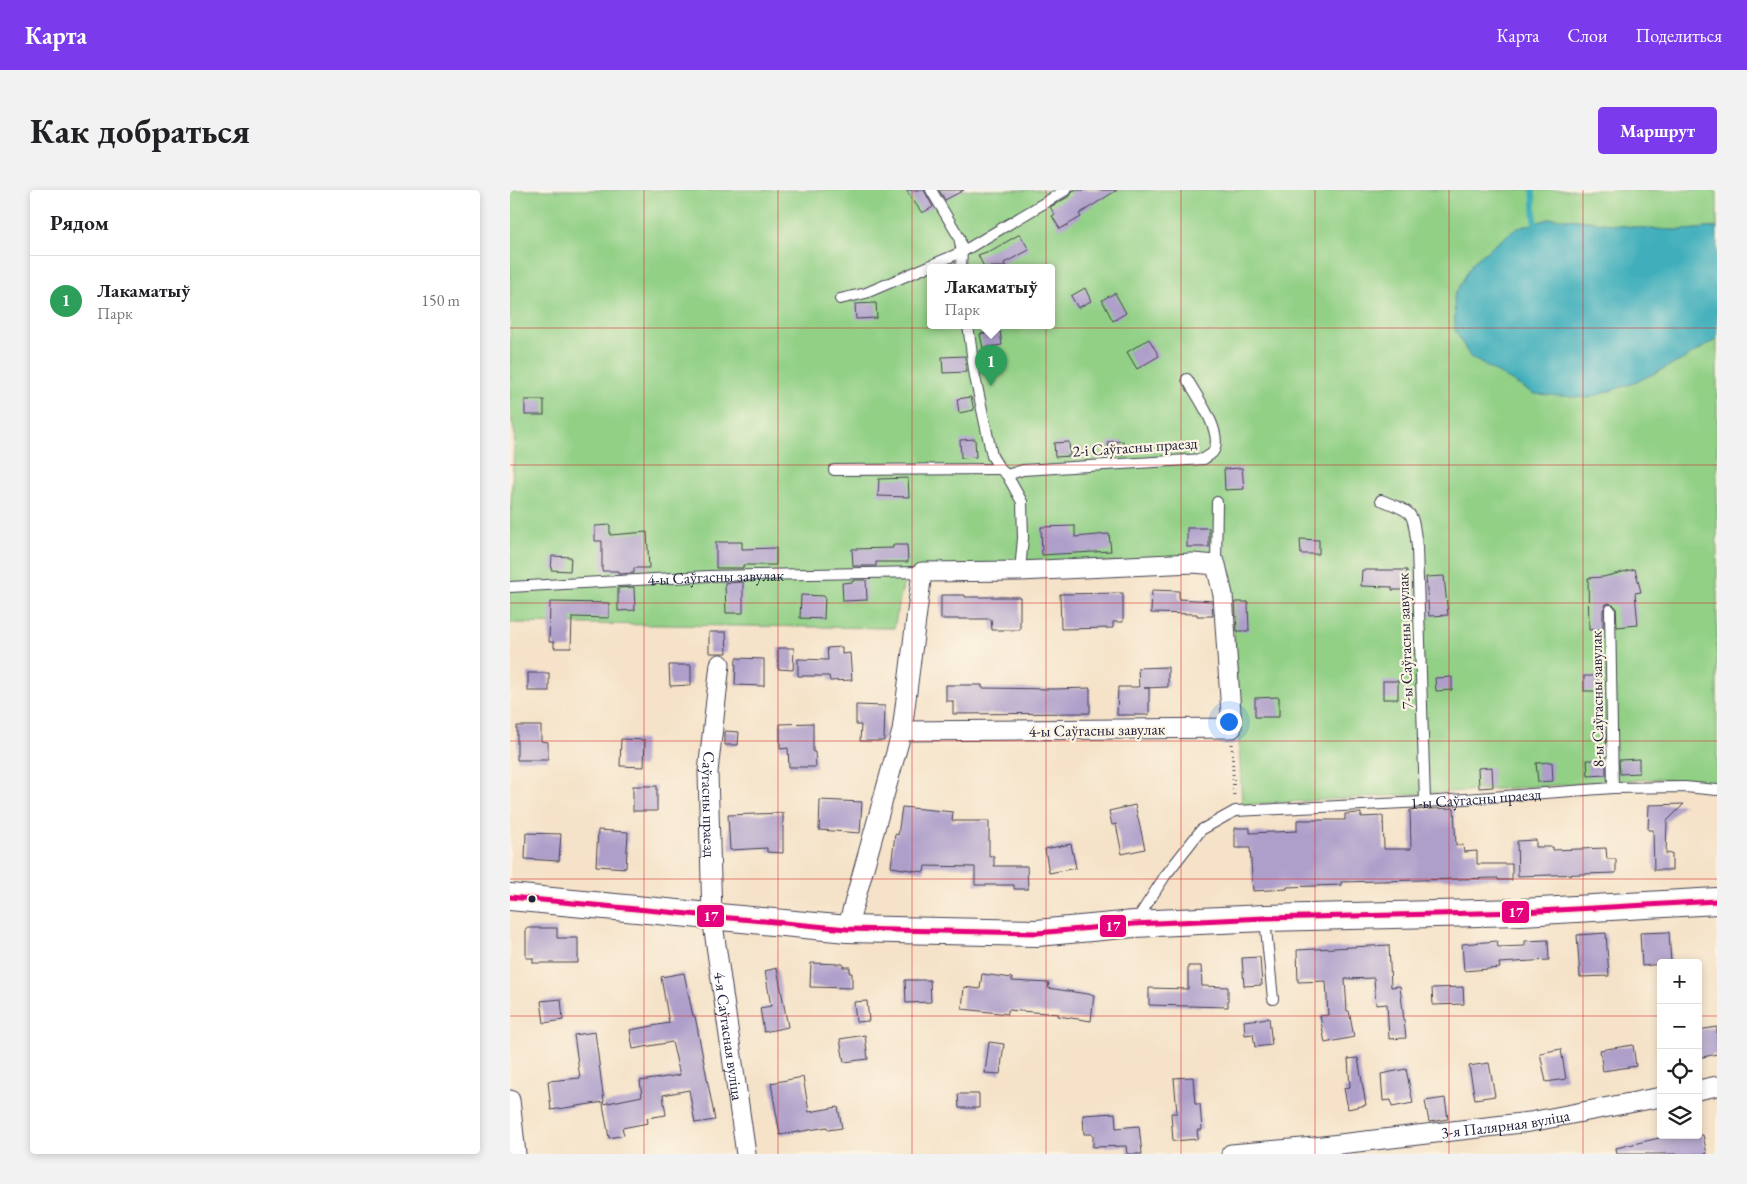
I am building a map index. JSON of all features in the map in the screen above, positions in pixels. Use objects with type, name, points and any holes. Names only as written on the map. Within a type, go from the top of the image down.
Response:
[{"type":"street","name":"4-ы Саўгасны завулак","points":[[922,572],[1020,571],[1184,564],[1216,565]]},
{"type":"street","points":[[1216,565],[1223,595],[1232,728]]},
{"type":"street","points":[[847,929],[902,731],[922,572]]},
{"type":"street","name":"Саўгасны праезд","points":[[712,917],[708,772],[720,664]]},
{"type":"street","name":"4-ы Саўгасны завулак","points":[[902,731],[1232,728]]},
{"type":"street","points":[[510,897],[847,929],[1037,933],[1134,924],[1264,918],[1522,912],[1717,901]]},
{"type":"street","name":"4-я Саўгасная вуліца","points":[[712,917],[746,1154]]},
{"type":"street","points":[[1702,1089],[1717,1086]]},
{"type":"street","name":"3-я Палярная вуліца","points":[[1231,1154],[1315,1151],[1530,1122],[1657,1098]]},
{"type":"street","points":[[510,1100],[516,1154]]},
{"type":"lane","points":[[931,190],[959,237],[962,252],[961,264]]},
{"type":"lane","points":[[934,264],[962,252],[1066,190]]},
{"type":"lane","points":[[840,299],[866,293],[927,267]]},
{"type":"lane","points":[[969,329],[975,377],[992,456],[1022,502],[1023,538],[1020,571]]},
{"type":"lane","name":"2-і Саўгасны праезд","points":[[834,470],[1003,472],[1204,459],[1213,451],[1216,440],[1212,422],[1187,379]]},
{"type":"lane","name":"7-ы Саўгасны завулак","points":[[1381,500],[1408,510],[1413,518],[1417,547],[1425,802]]},
{"type":"lane","points":[[1216,565],[1217,502]]},
{"type":"lane","name":"4-ы Саўгасны завулак","points":[[510,587],[709,576],[922,572]]},
{"type":"lane","name":"8-ы Саўгасны завулак","points":[[1610,610],[1613,788]]},
{"type":"lane","name":"1-ы Саўгасны праезд","points":[[1134,924],[1165,876],[1201,830],[1235,812],[1425,802],[1613,788],[1685,787],[1717,790]]},
{"type":"lane","points":[[1264,918],[1273,999]]},
{"type":"path","points":[[1232,728],[1235,812]]},
{"type":"green space","points":[[510,190],[1717,190],[1717,227],[1663,230],[1552,218],[1634,383],[1682,360],[1717,339],[1717,784],[1657,779],[1242,805],[1231,570],[1207,558],[906,571],[894,628],[510,623],[510,520],[515,434],[510,413]]},
{"type":"water","points":[[1552,218],[1663,230],[1717,227],[1717,339],[1682,360],[1634,383],[1589,398],[1534,394],[1470,357],[1455,330],[1454,296],[1473,262],[1515,229]]},
{"type":"building","points":[[906,190],[924,190],[933,207],[922,213]]},
{"type":"building","points":[[939,190],[964,190],[945,200]]},
{"type":"building","points":[[1073,190],[1117,190],[1079,214],[1081,217],[1060,229],[1052,216],[1055,215],[1050,207],[1070,196]]},
{"type":"building","points":[[1020,234],[1029,250],[1004,264],[982,264],[978,255],[992,250]]},
{"type":"building","points":[[1085,288],[1091,301],[1078,308],[1071,296]]},
{"type":"building","points":[[1115,293],[1126,313],[1113,321],[1102,300]]},
{"type":"building","points":[[876,303],[877,318],[856,319],[855,304]]},
{"type":"building","points":[[1000,331],[1002,345],[983,348],[980,334]]},
{"type":"building","points":[[1149,339],[1159,356],[1137,369],[1127,352]]},
{"type":"building","points":[[965,356],[966,372],[943,373],[942,357]]},
{"type":"building","points":[[971,397],[974,410],[959,413],[957,399]]},
{"type":"building","points":[[525,400],[544,400],[544,415],[525,415]]},
{"type":"building","points":[[975,439],[976,457],[961,458],[960,440]]},
{"type":"building","points":[[1123,441],[1125,455],[1110,456],[1108,442]]},
{"type":"building","points":[[1069,442],[1070,456],[1055,457],[1054,443]]},
{"type":"building","points":[[1242,468],[1244,489],[1225,490],[1224,469]]},
{"type":"building","points":[[908,478],[909,497],[878,496],[879,479]]},
{"type":"building","points":[[610,525],[610,535],[647,532],[649,568],[634,568],[634,573],[618,574],[618,571],[602,571],[602,541],[595,541],[595,526]]},
{"type":"building","points":[[1075,526],[1075,537],[1109,534],[1111,551],[1042,555],[1041,527]]},
{"type":"building","points":[[1187,528],[1209,528],[1209,547],[1187,547]]},
{"type":"building","points":[[1300,539],[1319,540],[1319,554],[1301,554]]},
{"type":"building","points":[[716,542],[742,542],[742,549],[776,548],[776,565],[743,565],[743,568],[716,568]]},
{"type":"building","points":[[893,545],[907,545],[908,562],[876,562],[876,566],[853,566],[852,549],[893,548]]},
{"type":"building","points":[[552,556],[571,557],[570,571],[551,570]]},
{"type":"building","points":[[1635,569],[1641,592],[1635,593],[1638,625],[1617,627],[1616,607],[1609,603],[1606,604],[1603,610],[1603,629],[1589,630],[1588,578],[1603,577]]},
{"type":"building","points":[[1362,570],[1407,570],[1407,590],[1392,590],[1392,587],[1361,586]]},
{"type":"building","points":[[1444,576],[1448,615],[1429,616],[1426,577]]},
{"type":"building","points":[[853,580],[866,580],[867,600],[843,601],[842,583],[853,582]]},
{"type":"building","points":[[743,582],[743,613],[726,613],[725,583]]},
{"type":"building","points":[[634,587],[635,610],[618,611],[618,588]]},
{"type":"building","points":[[1152,590],[1179,591],[1179,599],[1212,601],[1213,616],[1151,613]]},
{"type":"building","points":[[1123,593],[1123,622],[1113,622],[1113,628],[1061,629],[1060,594]]},
{"type":"building","points":[[801,595],[825,596],[824,619],[800,618]]},
{"type":"building","points":[[941,595],[1020,597],[1020,630],[992,630],[991,619],[941,619]]},
{"type":"building","points":[[550,602],[609,603],[609,618],[572,617],[571,648],[554,648],[554,642],[549,642]]},
{"type":"building","points":[[1235,602],[1248,602],[1249,631],[1237,631]]},
{"type":"building","points":[[709,632],[726,632],[727,653],[709,653]]},
{"type":"building","points":[[842,647],[842,654],[850,653],[852,680],[830,681],[829,676],[798,676],[798,659],[828,660],[827,648]]},
{"type":"building","points":[[778,648],[794,648],[793,670],[778,669]]},
{"type":"building","points":[[736,658],[764,659],[764,686],[735,685]]},
{"type":"building","points":[[669,665],[691,665],[691,685],[670,686]]},
{"type":"building","points":[[1168,667],[1168,687],[1144,688],[1149,688],[1149,715],[1117,715],[1118,687],[1139,687],[1138,668]]},
{"type":"building","points":[[528,673],[549,673],[549,691],[528,691]]},
{"type":"building","points":[[1584,676],[1597,676],[1597,691],[1584,691]]},
{"type":"building","points":[[1452,677],[1452,690],[1436,691],[1435,678]]},
{"type":"building","points":[[1383,681],[1398,681],[1398,699],[1383,699]]},
{"type":"building","points":[[946,685],[982,685],[982,688],[1090,688],[1090,713],[953,714],[953,701],[946,701]]},
{"type":"building","points":[[1279,697],[1279,717],[1255,717],[1255,698]]},
{"type":"building","points":[[856,705],[885,706],[884,741],[860,741],[861,725],[856,725]]},
{"type":"building","points":[[813,723],[813,752],[815,752],[816,767],[789,767],[788,748],[780,749],[780,724]]},
{"type":"building","points":[[517,726],[541,726],[541,741],[548,742],[548,760],[517,760]]},
{"type":"building","points":[[725,731],[739,732],[738,745],[725,745]]},
{"type":"building","points":[[621,739],[645,740],[644,767],[620,766]]},
{"type":"building","points":[[1639,759],[1639,773],[1620,774],[1619,760]]},
{"type":"building","points":[[1587,760],[1606,760],[1606,775],[1588,776]]},
{"type":"building","points":[[1552,762],[1553,781],[1538,782],[1536,763]]},
{"type":"building","points":[[1492,767],[1493,787],[1479,788],[1478,768]]},
{"type":"building","points":[[633,786],[657,786],[657,811],[633,811]]},
{"type":"building","points":[[820,800],[862,802],[860,833],[819,830]]},
{"type":"building","points":[[1684,804],[1667,821],[1666,854],[1672,853],[1672,870],[1654,870],[1653,830],[1648,830],[1649,805]]},
{"type":"building","points":[[1135,805],[1145,849],[1122,854],[1116,824],[1112,825],[1109,811]]},
{"type":"building","points":[[902,807],[953,812],[952,821],[989,821],[989,856],[994,856],[994,866],[1027,866],[1028,889],[1014,889],[1014,885],[975,885],[975,867],[925,866],[924,872],[891,867],[895,834],[898,835]]},
{"type":"building","points":[[1454,808],[1456,845],[1463,845],[1464,852],[1477,851],[1477,864],[1512,864],[1512,880],[1498,880],[1498,878],[1341,882],[1341,885],[1287,887],[1287,889],[1253,891],[1250,848],[1235,848],[1235,828],[1250,828],[1250,833],[1297,831],[1297,820],[1345,820],[1345,814],[1361,813],[1361,817],[1383,816],[1384,849],[1411,849],[1410,810]]},
{"type":"building","points":[[783,813],[783,853],[767,852],[767,848],[730,850],[728,815]]},
{"type":"building","points":[[598,830],[628,832],[626,868],[596,866]]},
{"type":"building","points":[[526,833],[561,834],[559,861],[525,859]]},
{"type":"building","points":[[1536,840],[1536,847],[1553,847],[1553,850],[1606,848],[1607,859],[1616,859],[1616,873],[1518,876],[1517,841]]},
{"type":"building","points":[[1071,844],[1076,868],[1049,873],[1045,849]]},
{"type":"building","points":[[526,928],[557,928],[557,938],[578,938],[578,963],[533,963],[533,958],[526,958]]},
{"type":"building","points":[[1669,932],[1671,959],[1657,959],[1657,964],[1642,966],[1640,933]]},
{"type":"building","points":[[1606,933],[1609,976],[1580,977],[1577,935]]},
{"type":"building","points":[[1548,940],[1549,960],[1499,963],[1500,968],[1464,971],[1462,944],[1497,941],[1498,947],[1525,946],[1525,941]]},
{"type":"building","points":[[1389,945],[1391,987],[1400,986],[1406,1038],[1389,1039],[1387,1004],[1376,1005],[1374,978],[1345,979],[1347,1011],[1349,1011],[1354,1037],[1325,1043],[1320,1016],[1328,1015],[1326,981],[1298,982],[1297,950]]},
{"type":"building","points":[[1260,957],[1262,985],[1244,986],[1242,958]]},
{"type":"building","points":[[811,963],[843,964],[843,967],[850,967],[849,973],[852,973],[852,988],[810,987]]},
{"type":"building","points":[[1188,966],[1201,966],[1202,986],[1228,987],[1228,1007],[1149,1005],[1149,988],[1188,989]]},
{"type":"building","points":[[777,968],[788,1027],[764,1032],[760,1008],[771,1006],[765,971]]},
{"type":"building","points":[[684,973],[693,1016],[695,1016],[715,1120],[695,1123],[689,1090],[663,1095],[666,1115],[647,1118],[648,1123],[622,1128],[624,1135],[609,1138],[603,1104],[642,1096],[640,1081],[680,1075],[672,1042],[633,1049],[630,1030],[669,1023],[661,977]]},
{"type":"building","points":[[982,974],[1012,978],[1012,981],[1049,983],[1048,988],[1094,995],[1091,1021],[1058,1016],[1059,1014],[1008,1010],[1008,1014],[962,1009],[964,987],[980,989]]},
{"type":"building","points":[[905,980],[930,980],[931,1002],[906,1003]]},
{"type":"building","points":[[1463,987],[1464,1004],[1433,1005],[1432,988]]},
{"type":"building","points":[[561,999],[563,1020],[544,1023],[541,1001]]},
{"type":"building","points":[[867,1001],[869,1021],[856,1022],[854,1002]]},
{"type":"building","points":[[1269,1018],[1272,1045],[1255,1047],[1253,1034],[1245,1035],[1244,1021]]},
{"type":"building","points":[[1717,1027],[1717,1054],[1702,1057],[1702,1029]]},
{"type":"building","points":[[595,1032],[604,1102],[551,1110],[548,1081],[580,1078],[574,1035]]},
{"type":"building","points":[[865,1035],[868,1059],[844,1062],[840,1039]]},
{"type":"building","points":[[989,1042],[1004,1044],[1000,1074],[985,1073]]},
{"type":"building","points":[[1633,1045],[1636,1066],[1603,1071],[1600,1050]]},
{"type":"building","points":[[1561,1049],[1566,1079],[1546,1082],[1540,1053]]},
{"type":"building","points":[[1358,1058],[1366,1105],[1348,1109],[1344,1088],[1350,1087],[1348,1059]]},
{"type":"building","points":[[1489,1063],[1495,1096],[1475,1099],[1469,1066]]},
{"type":"building","points":[[1406,1069],[1413,1103],[1392,1107],[1391,1100],[1383,1101],[1381,1074]]},
{"type":"building","points":[[803,1077],[809,1112],[838,1107],[842,1128],[828,1130],[827,1127],[780,1135],[771,1083]]},
{"type":"building","points":[[1193,1077],[1195,1104],[1200,1104],[1202,1130],[1197,1130],[1198,1139],[1173,1141],[1171,1113],[1177,1113],[1174,1078]]},
{"type":"building","points":[[958,1094],[979,1094],[979,1108],[959,1108]]},
{"type":"building","points":[[1445,1098],[1448,1119],[1429,1122],[1425,1101]]},
{"type":"building","points":[[1115,1113],[1116,1128],[1139,1126],[1142,1154],[1127,1154],[1126,1146],[1093,1147],[1093,1134],[1084,1134],[1083,1115]]},
{"type":"building","points":[[1703,1135],[1707,1154],[1617,1154],[1616,1148],[1657,1138],[1702,1139]]},
{"type":"waterway","points":[[1533,190],[1535,223]]},
{"type":"transit line","name":"17","points":[[510,897],[847,929],[1037,933],[1134,924],[1265,918],[1522,912],[1717,901]]},
{"type":"place","name":"Лакаматыў","points":[[991,386]]}]
